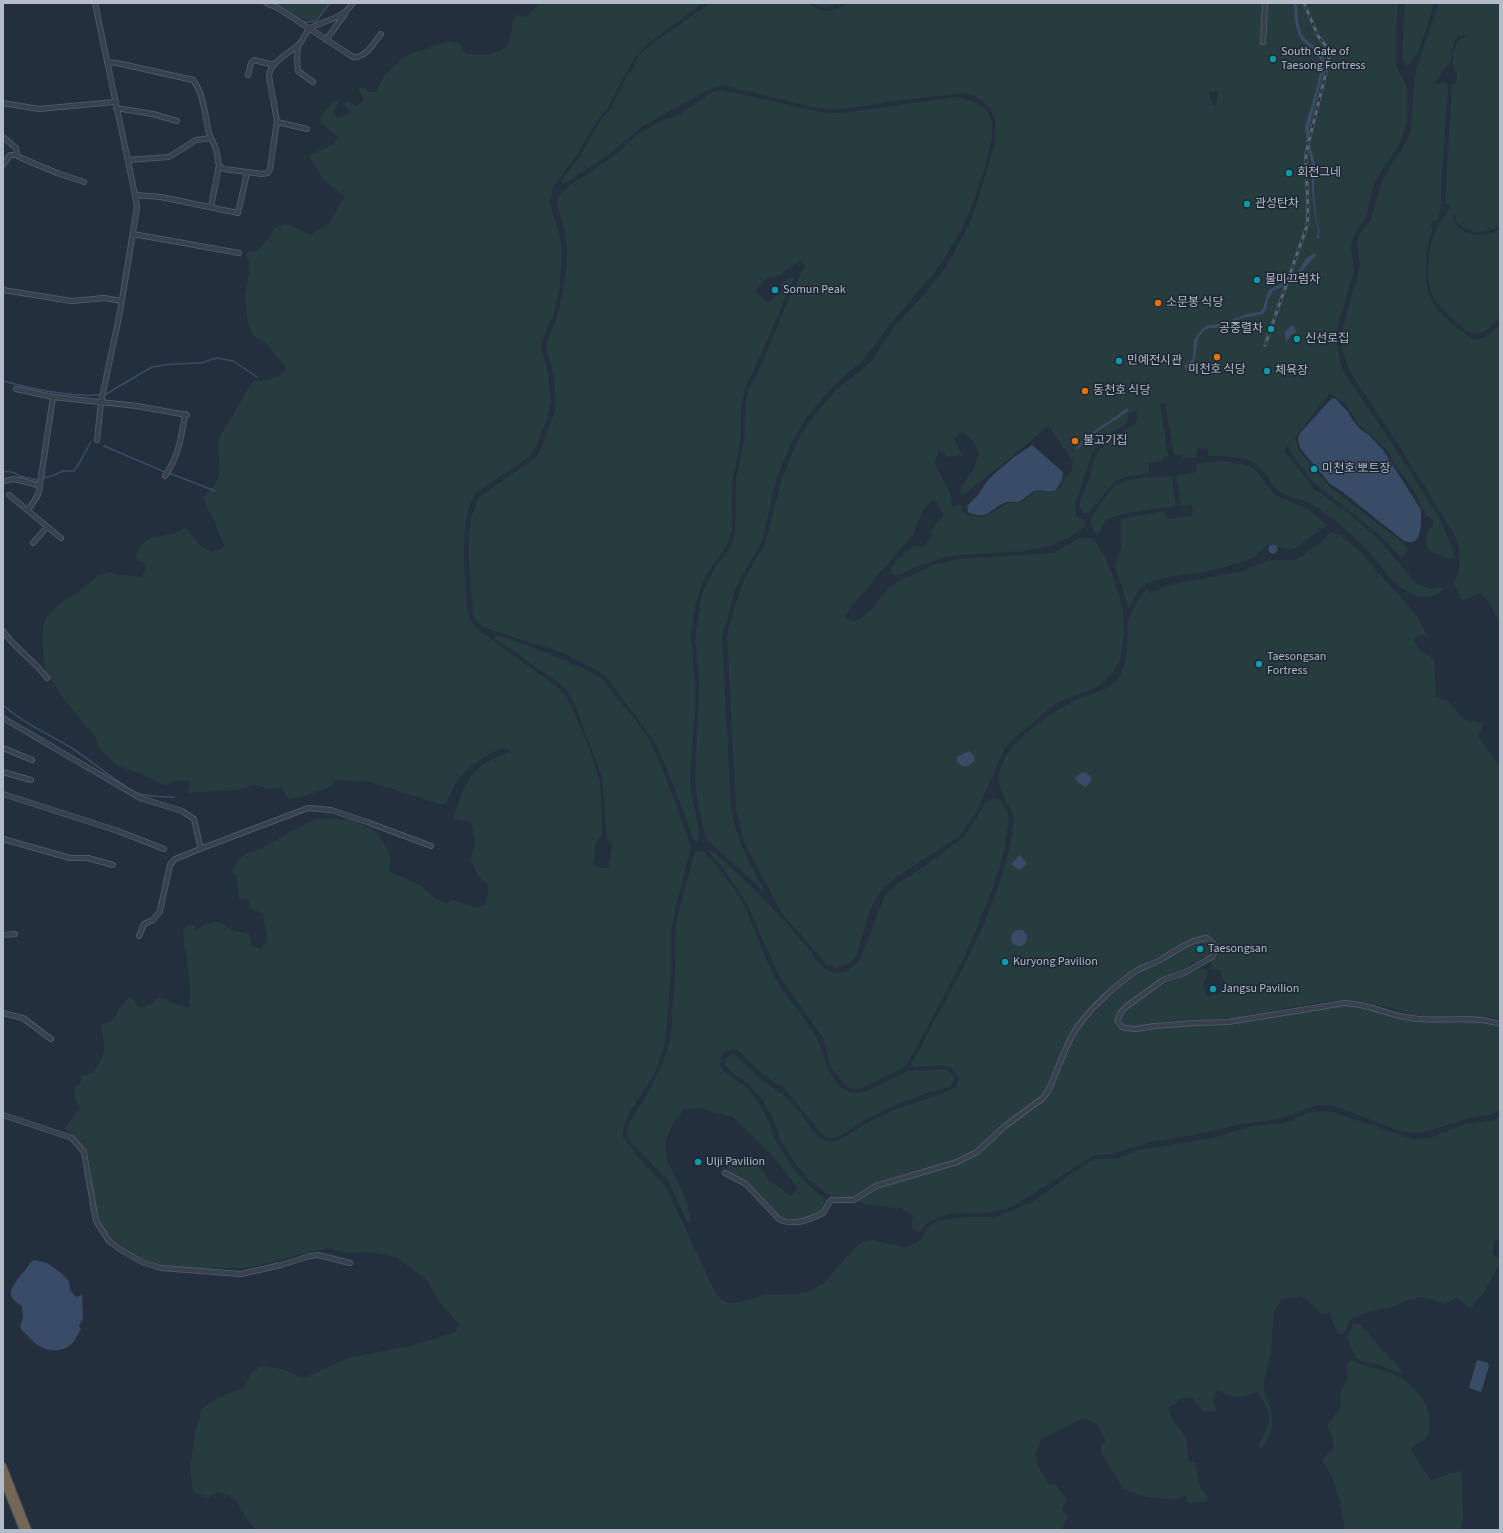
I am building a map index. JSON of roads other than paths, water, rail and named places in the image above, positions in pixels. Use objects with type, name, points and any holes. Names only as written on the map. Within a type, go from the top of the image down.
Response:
[{"type":"highway","points":[[3,1466],[28,1530]]},
{"type":"highway","points":[[3,1480],[23,1530]]},
{"type":"street","points":[[95,3],[116,108],[136,196],[137,207],[122,300],[101,402],[97,440]]},
{"type":"street","points":[[266,3],[278,8],[353,57],[357,58],[368,50],[380,34]]},
{"type":"street","points":[[326,40],[353,3]]},
{"type":"street","points":[[1263,42],[1265,3]]},
{"type":"street","points":[[219,165],[224,168],[247,173],[262,174],[269,171],[277,122],[269,72],[274,65],[298,45],[309,28],[334,20],[347,11]]},
{"type":"street","points":[[298,45],[297,67],[302,74],[313,82]]},
{"type":"street","points":[[248,75],[251,63],[254,60],[274,65]]},
{"type":"street","points":[[107,62],[193,80],[196,84],[204,106],[204,114],[210,138],[215,146],[219,165],[211,207]]},
{"type":"street","points":[[3,103],[39,109],[115,102]]},
{"type":"street","points":[[116,108],[153,114],[177,121]]},
{"type":"street","points":[[277,122],[307,129]]},
{"type":"street","points":[[3,137],[16,148],[17,155]]},
{"type":"street","points":[[128,160],[169,157],[196,140],[210,138]]},
{"type":"street","points":[[3,165],[10,155],[17,155],[27,162],[84,182]]},
{"type":"street","points":[[136,196],[161,197],[238,213],[247,173]]},
{"type":"street","points":[[133,234],[240,253]]},
{"type":"street","points":[[3,290],[72,301],[104,298],[122,300]]},
{"type":"street","points":[[16,389],[53,397],[137,406],[186,414],[176,457],[165,476]]},
{"type":"street","points":[[28,510],[38,496],[53,397]]},
{"type":"street","points":[[3,482],[10,479],[21,479],[34,485],[40,485]]},
{"type":"street","points":[[9,495],[61,538]]},
{"type":"street","points":[[33,543],[47,527]]},
{"type":"street","points":[[3,630],[16,646],[41,670],[47,678]]},
{"type":"street","points":[[3,718],[140,798],[194,818],[200,849]]},
{"type":"street","points":[[3,748],[32,760]]},
{"type":"street","points":[[3,772],[31,780]]},
{"type":"street","points":[[3,794],[118,831],[164,850]]},
{"type":"street","points":[[139,936],[144,924],[153,920],[160,911],[170,865],[175,859],[308,808],[331,810],[431,846]]},
{"type":"street","points":[[3,839],[70,858],[88,858],[113,865]]},
{"type":"street","points":[[3,935],[15,934]]},
{"type":"street","points":[[725,1174],[746,1184],[779,1219],[786,1222],[798,1222],[824,1213],[831,1200],[854,1200],[876,1186],[957,1162],[976,1152],[1005,1126],[1043,1098],[1073,1035],[1082,1021],[1101,1001],[1139,969],[1199,939],[1207,938],[1213,942],[1216,949],[1212,957],[1184,973],[1163,980],[1127,1006],[1118,1016],[1117,1021],[1121,1026],[1128,1029],[1135,1029],[1195,1023],[1228,1022],[1345,1003],[1359,1003],[1404,1017],[1425,1020],[1456,1020],[1470,1018],[1482,1019],[1500,1024]]},
{"type":"street","points":[[3,1013],[23,1018],[51,1039]]},
{"type":"street","points":[[3,1115],[72,1138],[84,1152],[96,1221],[109,1241],[142,1262],[161,1268],[241,1274],[281,1265],[310,1256],[318,1256],[350,1263]]},
{"type":"water","points":[[1294,3],[1297,3],[1298,23],[1303,36],[1308,42],[1323,51],[1325,65],[1309,128],[1310,144],[1315,165],[1314,190],[1316,216],[1319,229],[1319,239],[1317,238],[1318,229],[1315,216],[1312,190],[1312,165],[1307,144],[1305,126],[1317,87],[1322,61],[1316,52],[1303,41],[1297,31]]},
{"type":"water","points":[[1314,253],[1316,255],[1291,283],[1273,291],[1268,299],[1266,310],[1263,314],[1242,318],[1220,328],[1209,328],[1203,331],[1198,338],[1194,363],[1186,369],[1184,366],[1193,359],[1194,340],[1202,329],[1208,325],[1222,324],[1246,314],[1260,312],[1263,309],[1269,290],[1295,276],[1306,259]]},
{"type":"water","points":[[1290,326],[1294,326],[1296,332],[1292,334],[1286,342],[1285,332]]},
{"type":"water","points":[[1332,398],[1336,399],[1348,412],[1360,429],[1369,435],[1383,450],[1420,508],[1421,527],[1420,533],[1415,541],[1404,541],[1340,490],[1330,484],[1300,448],[1298,439],[1300,433]]},
{"type":"water","points":[[1127,408],[1129,411],[1089,437],[1077,450],[1076,448],[1087,437]]},
{"type":"water","points":[[1032,445],[1063,472],[1062,480],[1056,490],[1051,492],[1038,491],[1030,493],[1020,501],[1001,504],[985,515],[975,515],[968,512],[967,506],[978,495],[988,480],[1014,457]]},
{"type":"water","points":[[1271,545],[1275,545],[1277,549],[1275,553],[1271,553],[1269,551],[1269,547]]},
{"type":"water","points":[[969,751],[974,756],[975,761],[968,766],[962,766],[957,761],[957,757]]},
{"type":"water","points":[[1082,772],[1087,774],[1092,780],[1086,787],[1077,782],[1075,778]]},
{"type":"water","points":[[1020,855],[1027,864],[1019,870],[1011,864]]},
{"type":"water","points":[[1019,930],[1026,935],[1027,938],[1022,945],[1019,946],[1012,941],[1011,938],[1016,931]]},
{"type":"water","points":[[34,1260],[47,1263],[61,1273],[69,1281],[70,1290],[76,1297],[82,1295],[83,1318],[79,1326],[81,1329],[76,1339],[68,1347],[51,1350],[40,1347],[31,1340],[20,1326],[23,1318],[22,1306],[13,1299],[11,1292],[17,1280]]},
{"type":"water","points":[[1477,1360],[1488,1363],[1489,1366],[1481,1392],[1469,1388]]},
{"type":"waterway","points":[[275,3],[280,7]]},
{"type":"waterway","points":[[298,19],[304,22],[316,21],[330,3]]},
{"type":"waterway","points":[[3,381],[41,390],[68,394],[106,394],[152,367],[172,364],[201,363],[217,358],[233,361],[257,377]]},
{"type":"waterway","points":[[3,472],[12,472],[19,476],[37,480],[63,471],[74,471],[91,442]]},
{"type":"waterway","points":[[104,446],[165,472]]},
{"type":"waterway","points":[[169,473],[215,491]]},
{"type":"waterway","points":[[3,705],[27,723],[70,747],[135,792],[149,796],[174,797]]},
{"type":"railway","points":[[1265,345],[1307,226],[1308,208],[1306,153],[1329,60],[1329,50],[1318,36],[1304,3]]},
{"type":"place","name":"South Gate of Taesong Fortress","points":[[1273,59]]},
{"type":"place","name":"회전그네","points":[[1289,173]]},
{"type":"place","name":"관성탄차","points":[[1247,204]]},
{"type":"place","name":"물미끄럼차","points":[[1257,280]]},
{"type":"place","name":"Somun Peak","points":[[775,290]]},
{"type":"place","name":"소문봉 식당","points":[[1158,303]]},
{"type":"place","name":"공중렬차","points":[[1271,329]]},
{"type":"place","name":"신선로집","points":[[1297,339]]},
{"type":"place","name":"미천호 식당","points":[[1217,357]]},
{"type":"place","name":"민예전시관","points":[[1119,361]]},
{"type":"place","name":"체육장","points":[[1267,371]]},
{"type":"place","name":"동천호 식당","points":[[1085,391]]},
{"type":"place","name":"불고기집","points":[[1075,441]]},
{"type":"place","name":"미천호 뽀트장","points":[[1314,469]]},
{"type":"place","name":"Taesongsan Fortress","points":[[1259,664]]},
{"type":"place","name":"Taesongsan","points":[[1200,949]]},
{"type":"place","name":"Kuryong Pavilion","points":[[1005,962]]},
{"type":"place","name":"Jangsu Pavilion","points":[[1213,989]]},
{"type":"place","name":"Ulji Pavilion","points":[[698,1162]]}]
